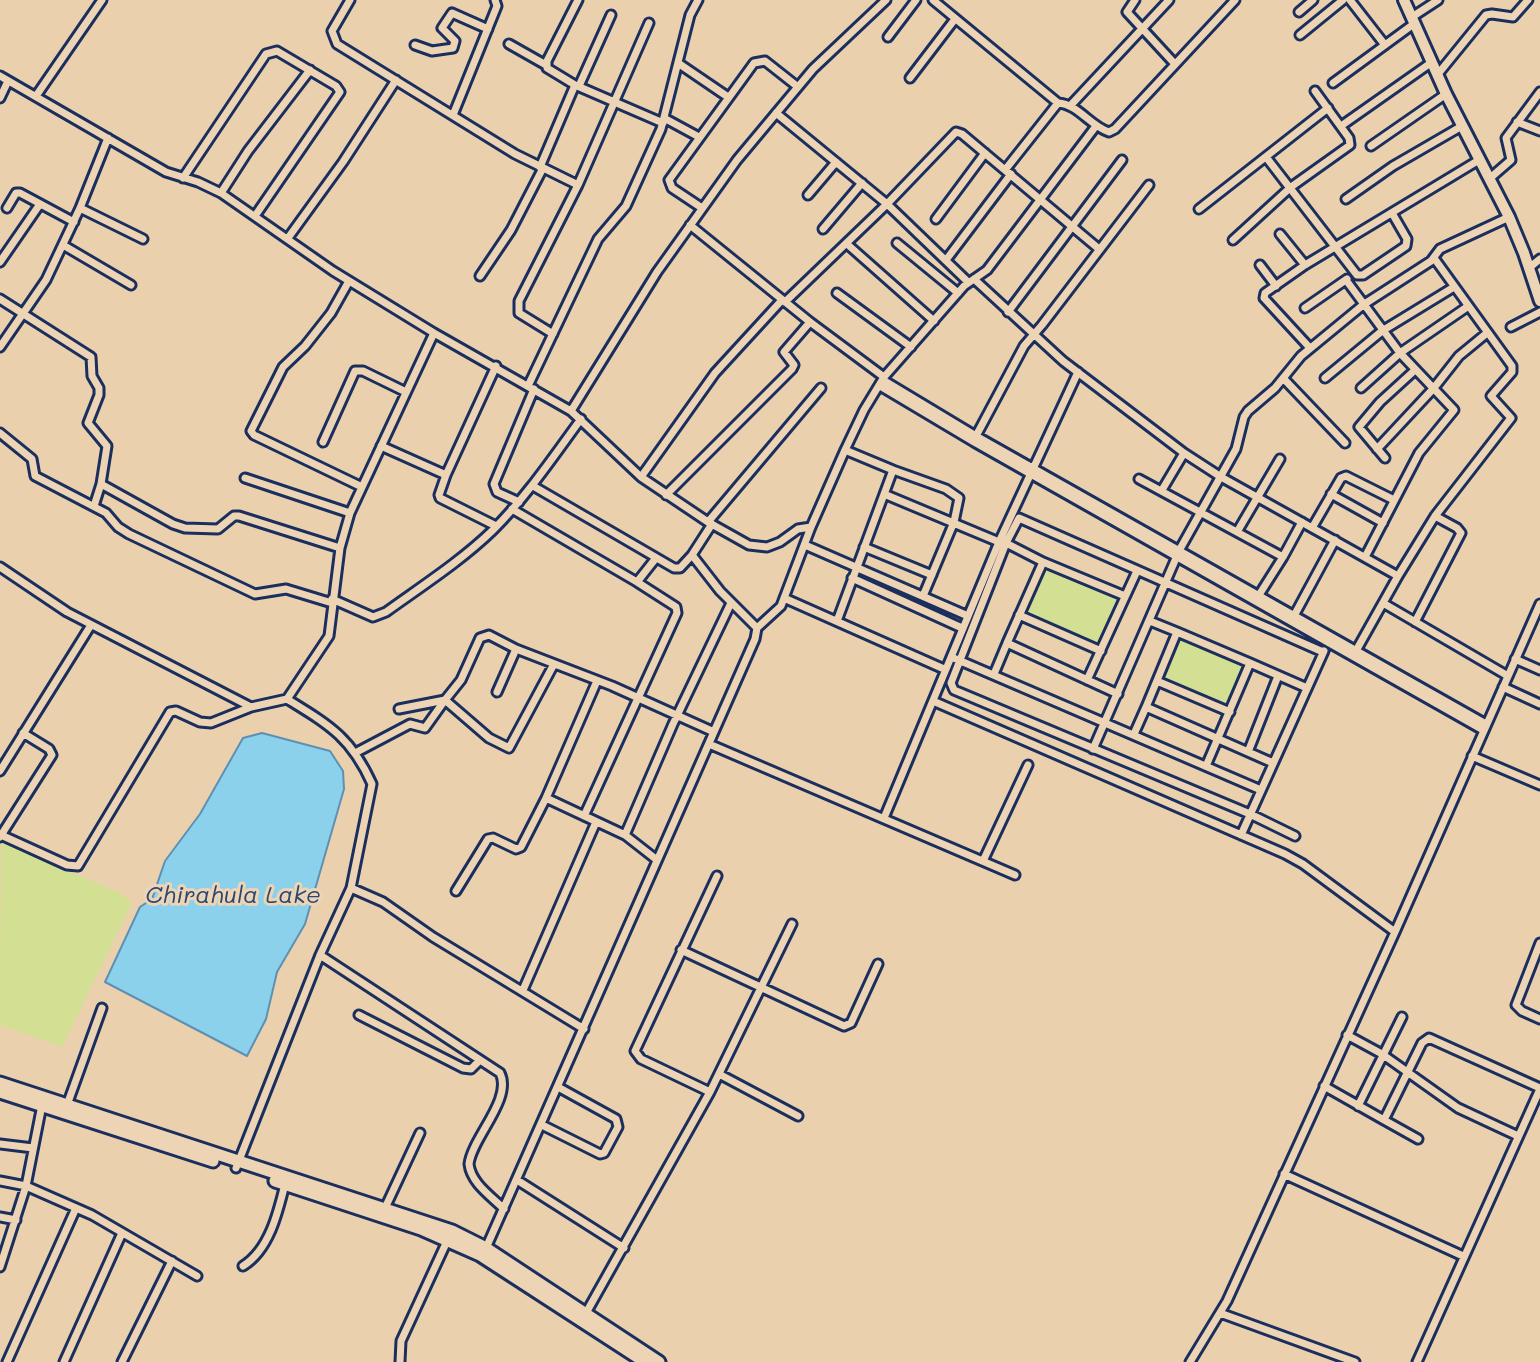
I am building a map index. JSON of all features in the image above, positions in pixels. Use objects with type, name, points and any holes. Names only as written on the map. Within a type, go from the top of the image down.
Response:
[{"type":"main road","points":[[0,1083],[285,1184],[486,1248],[659,1362]]},
{"type":"main road","points":[[0,1092],[385,1208],[450,1236],[645,1362]]},
{"type":"street","points":[[36,96],[102,0]]},
{"type":"street","points":[[350,0],[334,26],[333,39],[453,115],[578,185]]},
{"type":"street","points":[[453,115],[497,6],[495,0]]},
{"type":"street","points":[[546,65],[578,0]]},
{"type":"street","points":[[519,502],[497,492],[494,484],[553,334],[602,232],[626,206],[664,120],[690,15],[698,0]]},
{"type":"street","points":[[571,411],[657,272],[702,208],[798,87],[831,51],[886,0]]},
{"type":"street","points":[[888,37],[916,0]]},
{"type":"street","points":[[933,0],[1058,103],[1070,106],[1106,131],[1115,129],[1235,0]]},
{"type":"street","points":[[1135,0],[1127,12],[1174,63]]},
{"type":"street","points":[[1070,106],[1169,0]]},
{"type":"street","points":[[1299,12],[1313,0]]},
{"type":"street","points":[[1300,35],[1343,0]]},
{"type":"street","points":[[1350,0],[1385,45]]},
{"type":"street","points":[[1404,0],[1479,160],[1537,263],[1540,301]]},
{"type":"street","points":[[1333,83],[1385,45],[1438,0]]},
{"type":"street","points":[[1438,74],[1486,15],[1513,17],[1523,2]]},
{"type":"street","points":[[415,45],[428,51],[453,48],[455,41],[442,28],[452,13],[488,29]]},
{"type":"street","points":[[480,276],[511,230],[611,15]]},
{"type":"street","points":[[910,78],[955,19]]},
{"type":"street","points":[[553,334],[519,313],[518,306],[578,185],[649,23]]},
{"type":"street","points":[[509,44],[577,85],[699,137]]},
{"type":"street","points":[[183,178],[266,54],[277,51],[336,86],[340,92],[255,216]]},
{"type":"street","points":[[702,208],[669,185],[672,176],[754,63],[761,60],[798,87]]},
{"type":"street","points":[[1341,126],[1432,62]]},
{"type":"street","points":[[678,63],[728,97]]},
{"type":"street","points":[[221,193],[248,151],[310,70]]},
{"type":"street","points":[[0,98],[4,79],[166,172],[221,193],[349,281],[571,411],[641,477],[749,545],[759,547],[780,542],[798,529],[811,527]]},
{"type":"street","points":[[288,238],[343,162],[396,80]]},
{"type":"street","points":[[1233,240],[1291,187],[1350,145],[1349,138],[1315,91]]},
{"type":"street","points":[[1489,179],[1511,160],[1505,142],[1540,92]]},
{"type":"street","points":[[1371,146],[1446,94]]},
{"type":"street","points":[[946,260],[1058,103]]},
{"type":"street","points":[[1199,209],[1328,108]]},
{"type":"street","points":[[776,113],[887,204],[1033,335],[1184,453],[1398,576]]},
{"type":"street","points":[[1517,122],[1538,126]]},
{"type":"street","points":[[486,1248],[755,639],[757,628],[781,606],[811,527],[864,410],[882,381],[958,293],[991,265],[1096,126]]},
{"type":"street","points":[[1346,199],[1393,166],[1462,126]]},
{"type":"street","points":[[641,477],[715,373],[784,301],[887,204],[953,133],[962,134],[1099,249]]},
{"type":"street","points":[[0,347],[42,287],[74,222],[108,138]]},
{"type":"street","points":[[936,219],[985,153]]},
{"type":"street","points":[[1266,157],[1356,274]]},
{"type":"street","points":[[1008,312],[1122,160]]},
{"type":"street","points":[[1310,348],[1264,298],[1265,293],[1305,265],[1479,160]]},
{"type":"street","points":[[808,195],[836,162]]},
{"type":"street","points":[[823,229],[862,183]]},
{"type":"street","points":[[976,436],[1024,346],[1149,185]]},
{"type":"street","points":[[7,208],[16,193],[20,193],[74,222]]},
{"type":"street","points":[[0,262],[40,204]]},
{"type":"street","points":[[80,208],[143,239]]},
{"type":"street","points":[[1305,308],[1356,274],[1363,275],[1405,249],[1407,239],[1392,213]]},
{"type":"street","points":[[1093,749],[1179,553],[1236,449],[1244,417],[1283,378],[1293,363],[1363,305],[1434,258],[1440,249],[1509,217]]},
{"type":"street","points":[[690,225],[882,381],[1328,641],[1485,727]]},
{"type":"street","points":[[1280,234],[1305,265]]},
{"type":"street","points":[[897,243],[958,293]]},
{"type":"street","points":[[847,244],[934,321]]},
{"type":"street","points":[[63,245],[131,285]]},
{"type":"street","points":[[1357,649],[1435,516],[1511,418],[1491,396],[1513,369],[1434,258]]},
{"type":"street","points":[[1260,265],[1276,286]]},
{"type":"street","points":[[1346,280],[1400,353],[1454,410],[1419,453],[1365,557]]},
{"type":"street","points":[[349,281],[331,313],[305,346],[283,367],[251,431],[362,487]]},
{"type":"street","points":[[1325,378],[1382,331],[1454,287]]},
{"type":"street","points":[[837,293],[911,347]]},
{"type":"street","points":[[0,299],[91,357],[92,376],[99,388],[99,395],[88,423],[107,446],[94,506]]},
{"type":"street","points":[[1361,388],[1400,353],[1467,307]]},
{"type":"street","points":[[1511,327],[1540,312]]},
{"type":"street","points":[[666,495],[792,369],[794,365],[784,352],[810,322]]},
{"type":"street","points":[[23,733],[49,749],[52,755],[1,836],[67,865],[78,866],[170,712],[176,711],[200,722],[211,723],[251,707],[287,699],[329,636],[340,548],[350,513],[434,333]]},
{"type":"street","points":[[1377,449],[1459,356],[1487,333]]},
{"type":"street","points":[[496,366],[446,475],[440,498],[496,526]]},
{"type":"street","points":[[1385,458],[1360,430],[1360,423],[1415,370]]},
{"type":"street","points":[[323,442],[355,371],[363,371],[406,392]]},
{"type":"street","points":[[884,818],[944,669],[954,658],[1032,470],[1078,372]]},
{"type":"street","points":[[1283,378],[1345,443]]},
{"type":"street","points":[[882,381],[1032,470]]},
{"type":"street","points":[[533,486],[677,569],[692,555],[710,523],[821,388]]},
{"type":"street","points":[[0,433],[32,459],[35,476],[106,513],[129,534],[241,589],[262,594],[286,589],[332,601],[373,617],[386,612],[455,562],[496,526],[533,486],[581,419]]},
{"type":"street","points":[[381,446],[446,475]]},
{"type":"street","points":[[845,450],[956,495],[959,502],[954,522],[923,596]]},
{"type":"street","points":[[1162,490],[1184,453]]},
{"type":"street","points":[[1237,532],[1280,459]]},
{"type":"street","points":[[837,621],[893,470]]},
{"type":"street","points":[[1312,528],[1341,478],[1346,476],[1394,500]]},
{"type":"street","points":[[245,478],[350,513]]},
{"type":"street","points":[[1139,479],[1283,557]]},
{"type":"street","points":[[101,484],[185,528],[218,529],[234,516],[239,516],[340,548]]},
{"type":"street","points":[[884,494],[1125,596]]},
{"type":"street","points":[[1331,494],[1383,523]]},
{"type":"street","points":[[512,509],[678,609],[584,816]]},
{"type":"street","points":[[1415,622],[1461,533],[1435,516]]},
{"type":"street","points":[[1295,836],[1250,814],[951,688],[954,658],[962,628],[1002,543],[1019,518],[1323,652]]},
{"type":"street","points":[[1258,598],[1302,522]]},
{"type":"street","points":[[1295,614],[1335,540]]},
{"type":"street","points":[[805,545],[968,616]]},
{"type":"street","points":[[864,547],[932,575]]},
{"type":"street","points":[[692,555],[731,603],[757,628]]},
{"type":"street","points":[[637,582],[656,558]]},
{"type":"street","points":[[994,674],[1043,562]]},
{"type":"street","points":[[0,567],[67,612],[251,707]]},
{"type":"street","points":[[1087,680],[1137,571]]},
{"type":"street","points":[[852,578],[962,628]]},
{"type":"street","points":[[784,598],[944,669]]},
{"type":"street","points":[[1258,598],[1295,614],[1357,649],[1485,727]]},
{"type":"street","points":[[625,835],[678,713],[731,603]]},
{"type":"street","points":[[1383,603],[1508,676]]},
{"type":"street","points":[[1190,1362],[1220,1313],[1395,932],[1540,604]]},
{"type":"street","points":[[1019,615],[1101,651]]},
{"type":"street","points":[[1150,621],[1307,688]]},
{"type":"street","points":[[1531,624],[1540,628]]},
{"type":"street","points":[[0,771],[91,625]]},
{"type":"street","points":[[1134,734],[1177,632]]},
{"type":"street","points":[[355,753],[410,724],[425,728],[461,680],[480,638],[489,635],[516,649],[678,713],[714,732]]},
{"type":"street","points":[[1241,835],[1328,641]]},
{"type":"street","points":[[1007,643],[1118,694]]},
{"type":"street","points":[[497,692],[516,649]]},
{"type":"street","points":[[954,658],[1261,790]]},
{"type":"street","points":[[1515,659],[1540,670]]},
{"type":"street","points":[[1206,766],[1250,663]]},
{"type":"street","points":[[445,700],[489,738],[509,748],[554,664]]},
{"type":"street","points":[[1248,752],[1278,676]]},
{"type":"street","points":[[456,891],[490,838],[516,849],[521,847],[597,681]]},
{"type":"street","points":[[1157,681],[1230,712]]},
{"type":"street","points":[[1503,687],[1540,704]]},
{"type":"street","points":[[238,1165],[320,955],[351,888],[372,784],[355,753],[333,727],[287,699]]},
{"type":"street","points":[[399,709],[445,700]]},
{"type":"street","points":[[933,701],[1303,864],[1395,932]]},
{"type":"street","points":[[1146,707],[1273,763]]},
{"type":"street","points":[[709,744],[1015,875]]},
{"type":"street","points":[[1472,756],[1540,785]]},
{"type":"street","points":[[983,861],[1028,765]]},
{"type":"street","points":[[546,798],[625,835],[657,860]]},
{"type":"street","points":[[523,990],[596,822]]},
{"type":"street","points":[[710,1092],[641,1059],[635,1051],[717,876]]},
{"type":"street","points":[[351,888],[383,902],[433,937],[584,1029]]},
{"type":"street","points":[[586,1313],[710,1092],[792,924]]},
{"type":"street","points":[[1540,943],[1516,1005],[1540,1019]]},
{"type":"street","points":[[681,950],[844,1026],[851,1023],[878,964]]},
{"type":"street","points":[[320,955],[500,1073],[502,1094],[469,1158],[470,1174],[504,1209]]},
{"type":"street","points":[[67,1105],[102,1008]]},
{"type":"street","points":[[359,1015],[463,1068],[471,1069],[480,1060]]},
{"type":"street","points":[[1358,1106],[1402,1017]]},
{"type":"street","points":[[1347,1035],[1382,1054],[1458,1108],[1518,1136]]},
{"type":"street","points":[[1384,1120],[1422,1043],[1433,1038],[1540,1088],[1417,1362]]},
{"type":"street","points":[[719,1074],[798,1116]]},
{"type":"street","points":[[1324,1086],[1418,1139]]},
{"type":"street","points":[[542,1125],[600,1154],[604,1153],[618,1127],[616,1119],[558,1087]]},
{"type":"street","points":[[0,1267],[26,1186],[42,1105]]},
{"type":"street","points":[[385,1208],[420,1133]]},
{"type":"street","points":[[0,1144],[33,1148]]},
{"type":"street","points":[[1284,1174],[1463,1256]]},
{"type":"street","points":[[517,1180],[624,1248]]},
{"type":"street","points":[[0,1181],[26,1186],[76,1208],[197,1276]]},
{"type":"street","points":[[243,1266],[252,1260],[271,1230],[285,1184]]},
{"type":"street","points":[[7,1362],[76,1208]]},
{"type":"street","points":[[0,1217],[16,1220]]},
{"type":"street","points":[[64,1362],[122,1233]]},
{"type":"street","points":[[400,1362],[401,1341],[450,1236]]},
{"type":"street","points":[[122,1362],[172,1261]]},
{"type":"street","points":[[1220,1313],[1355,1362]]},
{"type":"green space","points":[[1047,569],[1118,600],[1098,645],[1027,613]]},
{"type":"green space","points":[[1180,639],[1243,665],[1227,705],[1164,680]]},
{"type":"green space","points":[[1,841],[122,894],[132,903],[62,1047],[0,1025]]},
{"type":"water","name":"Chirahula Lake","points":[[262,733],[330,751],[343,771],[344,789],[305,924],[277,972],[266,1019],[247,1056],[105,982],[140,907],[152,899],[165,861],[200,814],[243,738]]}]
